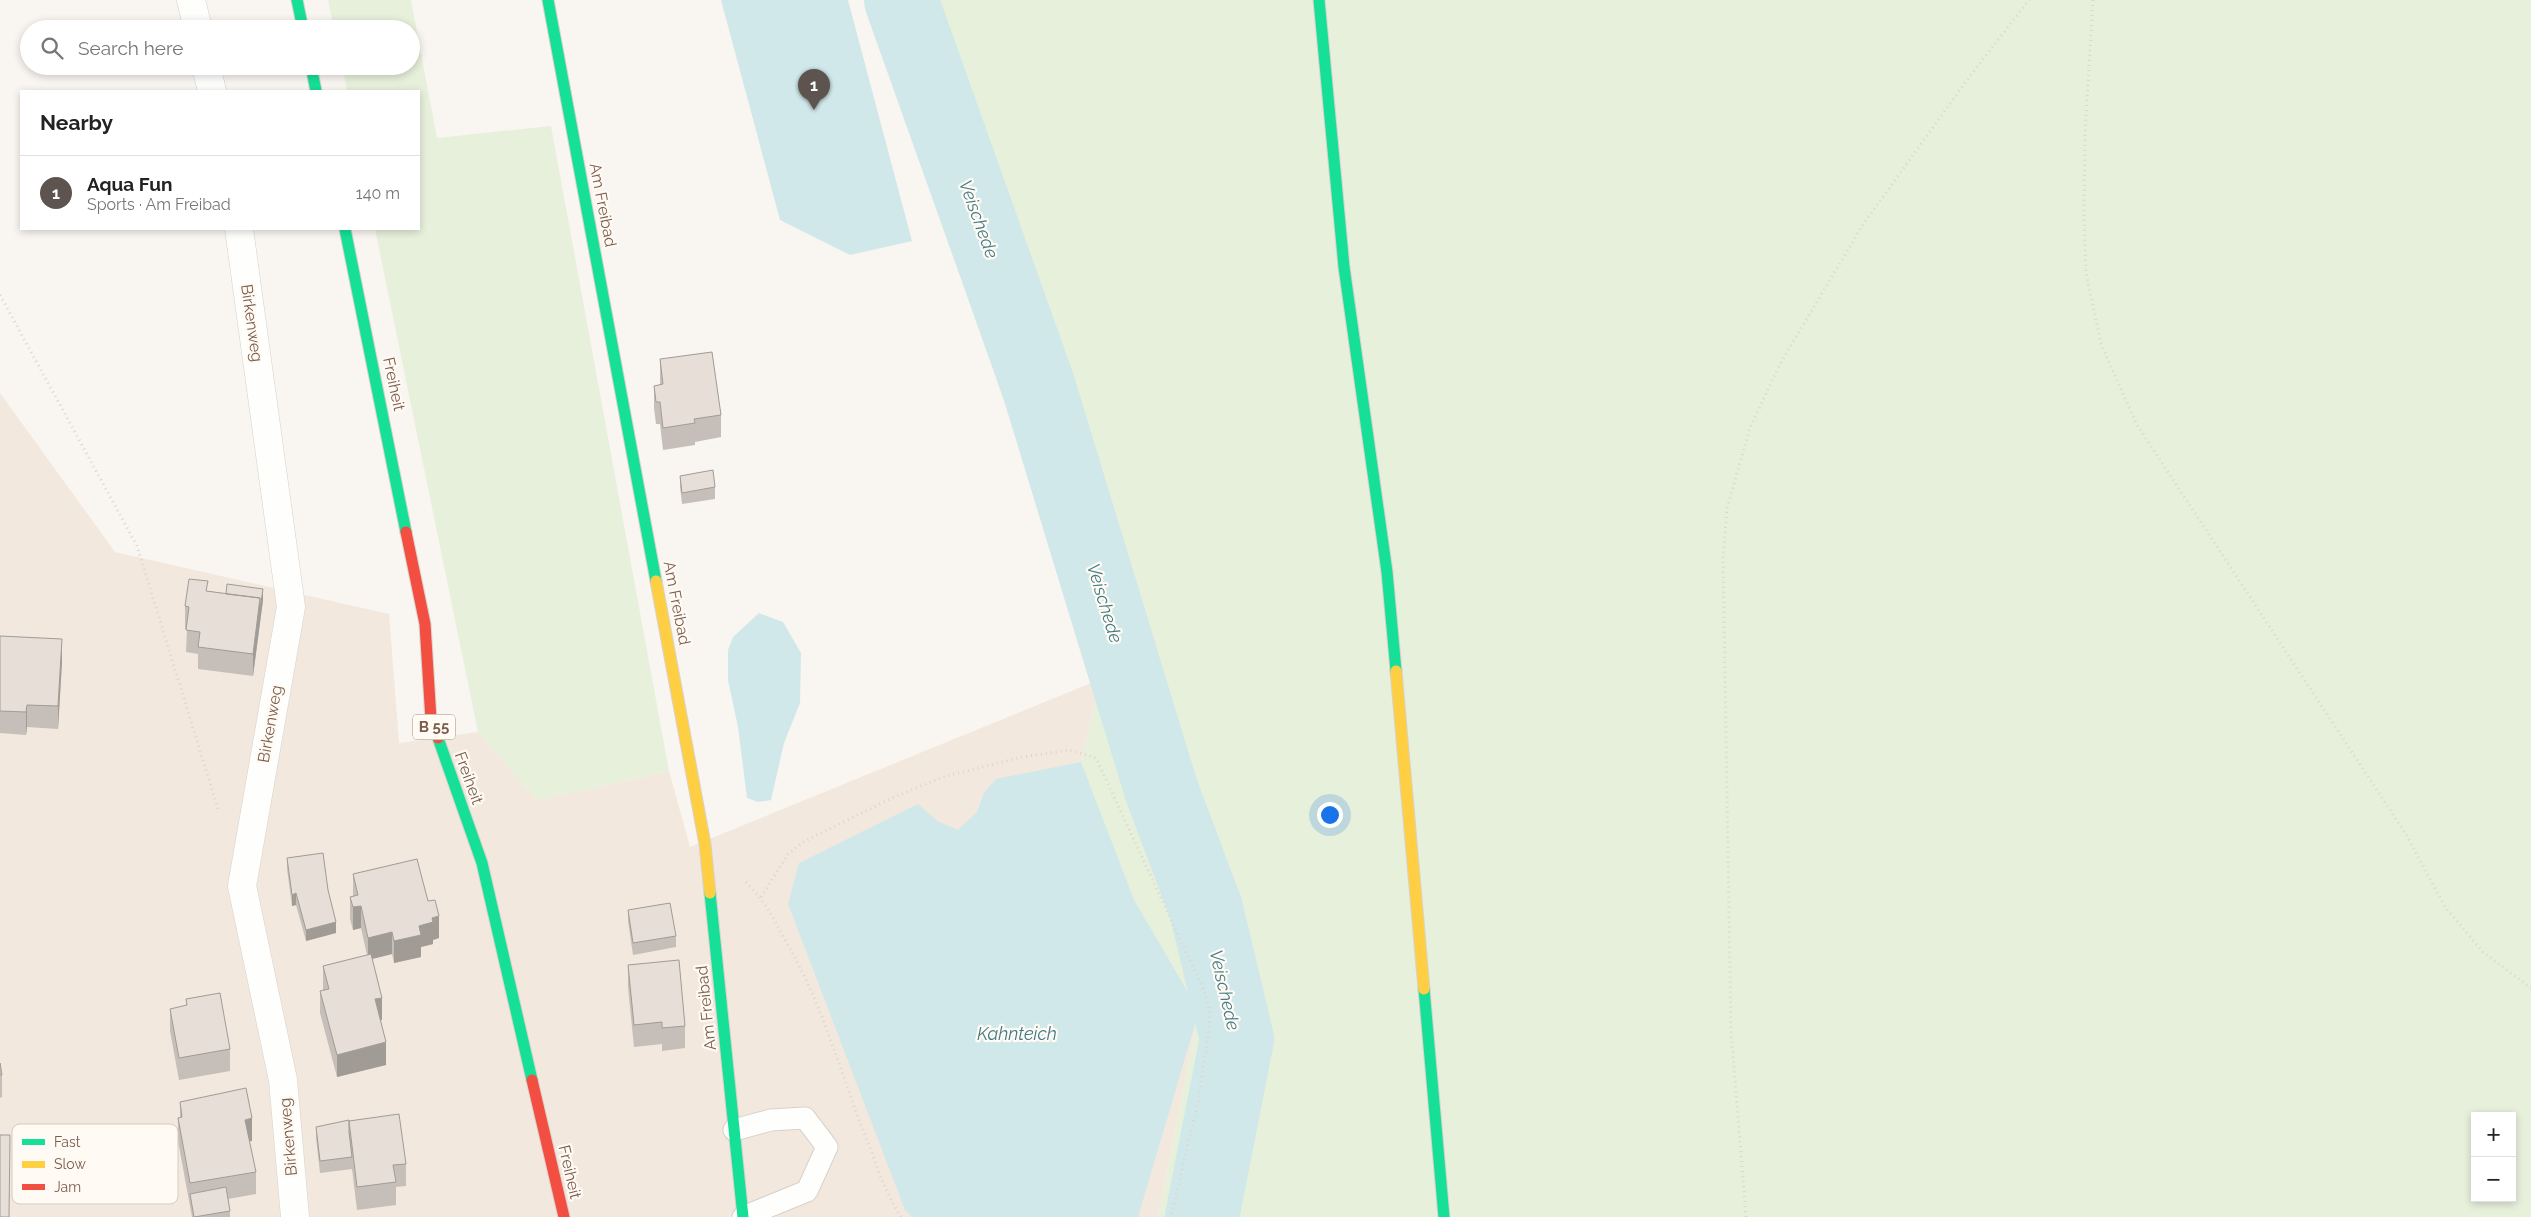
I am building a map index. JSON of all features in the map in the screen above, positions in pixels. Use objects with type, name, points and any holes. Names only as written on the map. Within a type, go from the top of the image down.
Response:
[{"type":"main road","points":[[297,0],[301,20]]},
{"type":"main road","name":"Am Freibad","points":[[548,0],[705,844],[743,1217]]},
{"type":"main road","points":[[1319,0],[1344,267],[1387,572],[1444,1217]]},
{"type":"main road","points":[[313,75],[316,90]]},
{"type":"main road","name":"Freiheit","points":[[345,230],[424,624],[431,720],[482,863],[564,1217]]},
{"type":"street","points":[[191,0],[196,20]]},
{"type":"street","points":[[208,75],[212,90]]},
{"type":"street","name":"Birkenweg","points":[[239,230],[291,607],[242,886],[283,1080],[295,1217]]},
{"type":"lane","points":[[734,1130],[771,1120],[805,1118],[827,1147],[807,1191],[743,1217]]},
{"type":"path","points":[[1746,1217],[1731,1030],[1723,558],[1727,508],[1750,428],[1780,364],[1862,226],[1970,76],[2029,0]]},
{"type":"path","points":[[2093,0],[2085,133],[2084,219],[2086,273],[2101,344],[2137,425],[2407,836],[2445,907],[2483,952],[2531,988]]},
{"type":"path","points":[[0,295],[137,546],[219,810]]},
{"type":"path","points":[[761,897],[788,854],[803,842],[890,799],[943,777],[1022,757],[1069,750],[1096,758],[1205,993],[1210,1011],[1198,1102],[1171,1217]]},
{"type":"path","points":[[705,844],[761,897],[805,973],[834,1048],[856,1115],[891,1202],[901,1217]]},
{"type":"shaded area","points":[[0,393],[115,552],[389,614],[399,743],[478,732],[537,800],[669,771],[690,847],[1101,679],[1081,762],[1199,1011],[1158,1217],[0,1217]]},
{"type":"green space","points":[[328,0],[411,0],[415,20],[332,20]]},
{"type":"green space","points":[[864,0],[2531,0],[2531,1217],[1158,1217],[1199,1011],[1134,900],[1081,762],[1101,679]]},
{"type":"green space","points":[[420,48],[437,138],[551,126],[669,771],[537,800],[478,732],[375,230],[420,230],[420,90],[347,90],[344,75],[420,75]]},
{"type":"water","points":[[721,0],[848,0],[912,241],[850,255],[780,220]]},
{"type":"water","points":[[759,613],[783,622],[801,653],[800,703],[784,743],[771,800],[758,802],[747,798],[738,727],[728,680],[728,650],[733,637]]},
{"type":"water","name":"Kahnteich","points":[[1081,762],[1134,900],[1199,1011],[1138,1217],[913,1217],[905,1210],[788,904],[799,863],[918,804],[937,821],[958,830],[977,812],[984,793],[996,779]]},
{"type":"building","points":[[712,352],[721,415],[694,419],[695,423],[663,428],[660,402],[656,402],[654,386],[663,384],[660,359]]},
{"type":"building","points":[[713,470],[715,487],[682,493],[680,476]]},
{"type":"building","points":[[189,579],[208,581],[206,591],[260,598],[253,654],[198,647],[200,632],[186,630],[189,607],[185,606]]},
{"type":"building","points":[[227,584],[263,589],[260,609],[260,598],[226,594]]},
{"type":"building","points":[[0,636],[62,639],[58,706],[27,705],[26,712],[0,711]]},
{"type":"building","points":[[323,853],[328,890],[336,922],[306,930],[296,893],[292,895],[287,858]]},
{"type":"building","points":[[417,859],[428,901],[435,900],[439,916],[432,918],[433,922],[419,926],[421,935],[394,941],[392,932],[368,938],[361,906],[353,907],[350,897],[358,895],[353,874]]},
{"type":"building","points":[[670,903],[676,936],[633,943],[628,910]]},
{"type":"building","points":[[371,954],[382,998],[375,999],[386,1042],[337,1055],[320,991],[329,989],[323,966]]},
{"type":"building","points":[[679,960],[685,1026],[662,1028],[662,1022],[634,1025],[628,965]]},
{"type":"building","points":[[220,993],[230,1049],[179,1058],[170,1009],[187,1005],[186,999]]},
{"type":"building","points":[[246,1088],[252,1118],[245,1120],[256,1172],[190,1183],[178,1118],[182,1117],[180,1102]]},
{"type":"building","points":[[399,1114],[406,1164],[393,1165],[396,1182],[357,1187],[349,1121]]},
{"type":"building","points":[[349,1120],[352,1157],[320,1161],[316,1127]]},
{"type":"building","points":[[0,1135],[10,1135],[9,1217],[0,1217]]},
{"type":"building","points":[[226,1187],[230,1211],[194,1217],[190,1194]]},
{"type":"waterway","name":"Veischede","points":[[901,0],[1038,385],[1161,789],[1206,909],[1237,1039],[1202,1217]]},
{"type":"traffic: fast","points":[[297,0],[301,20]]},
{"type":"traffic: fast","points":[[548,0],[656,581]]},
{"type":"traffic: fast","points":[[1319,0],[1344,267],[1387,572],[1396,671]]},
{"type":"traffic: fast","points":[[313,75],[316,90]]},
{"type":"traffic: fast","points":[[345,230],[406,532]]},
{"type":"traffic: fast","points":[[438,738],[482,863],[532,1080]]},
{"type":"traffic: fast","points":[[710,893],[743,1217]]},
{"type":"traffic: fast","points":[[1424,989],[1444,1217]]},
{"type":"traffic: slow","points":[[656,581],[705,844],[710,893]]},
{"type":"traffic: slow","points":[[1396,671],[1424,989]]},
{"type":"traffic: jam","points":[[406,532],[425,624],[431,720],[438,738]]},
{"type":"traffic: jam","points":[[532,1080],[564,1217]]},
{"type":"place","name":"Aqua Fun","points":[[814,110]]}]
